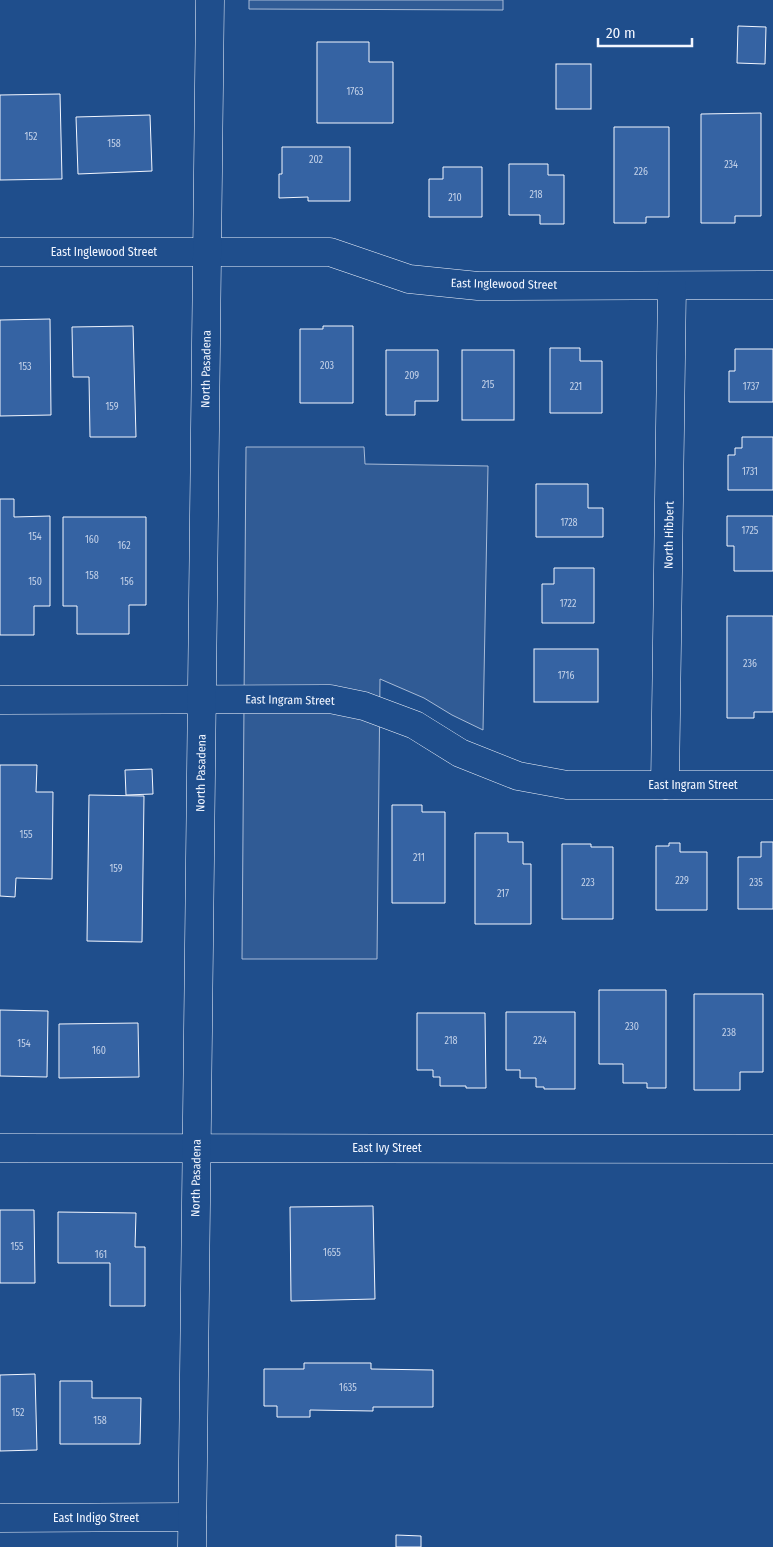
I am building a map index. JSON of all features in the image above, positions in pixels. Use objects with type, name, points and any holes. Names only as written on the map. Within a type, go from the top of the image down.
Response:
[{"type":"street","name":"North Pasadena","points":[[192,1547],[210,0]]},
{"type":"street","name":"East Inglewood Street","points":[[0,252],[330,252],[409,280],[478,286],[773,285]]},
{"type":"street","name":"North Hibbert","points":[[666,785],[672,286]]},
{"type":"street","name":"East Ingram Street","points":[[0,700],[330,699],[364,706],[415,725],[460,753],[518,776],[567,785],[773,785]]},
{"type":"street","name":"East Ivy Street","points":[[0,1148],[773,1149]]},
{"type":"street","name":"East Indigo Street","points":[[0,1518],[192,1517]]},
{"type":"shaded area","points":[[249,0],[503,0],[503,10],[249,9]]},
{"type":"shaded area","points":[[246,447],[364,447],[365,464],[488,466],[483,730],[452,715],[424,698],[380,679],[377,959],[242,959]]},
{"type":"building","points":[[738,26],[766,27],[765,64],[737,63]]},
{"type":"building","points":[[317,42],[369,42],[369,62],[393,62],[393,123],[317,123]]},
{"type":"building","points":[[556,64],[591,64],[591,109],[556,109]]},
{"type":"building","points":[[60,94],[62,179],[0,180],[0,95]]},
{"type":"building","points":[[761,113],[761,216],[735,216],[735,223],[701,223],[701,114]]},
{"type":"building","points":[[150,115],[152,171],[78,174],[76,117]]},
{"type":"building","points":[[614,127],[669,127],[669,217],[646,217],[646,223],[614,223]]},
{"type":"building","points":[[282,147],[350,147],[350,201],[308,201],[308,197],[279,198],[279,174],[282,174]]},
{"type":"building","points":[[509,164],[548,164],[548,175],[564,175],[564,224],[540,224],[540,215],[509,215]]},
{"type":"building","points":[[443,167],[482,167],[482,217],[429,217],[429,179],[443,179]]},
{"type":"building","points":[[50,319],[51,415],[0,416],[0,320]]},
{"type":"building","points":[[133,326],[136,437],[90,437],[89,377],[73,377],[72,327]]},
{"type":"building","points":[[323,326],[353,326],[353,403],[300,403],[300,329],[323,329]]},
{"type":"building","points":[[550,348],[580,348],[580,361],[602,361],[602,413],[550,413]]},
{"type":"building","points":[[735,349],[773,349],[773,402],[729,402],[729,371],[735,371]]},
{"type":"building","points":[[386,350],[438,350],[438,401],[415,401],[415,415],[386,415]]},
{"type":"building","points":[[462,350],[514,350],[514,420],[462,420]]},
{"type":"building","points":[[742,437],[773,437],[773,490],[728,490],[728,455],[735,455],[735,448],[742,448]]},
{"type":"building","points":[[536,484],[588,484],[588,508],[603,508],[603,537],[536,537]]},
{"type":"building","points":[[0,499],[14,499],[14,517],[50,516],[50,606],[34,606],[34,635],[0,635]]},
{"type":"building","points":[[727,516],[773,516],[773,571],[734,571],[734,546],[727,546]]},
{"type":"building","points":[[63,517],[146,517],[146,605],[129,605],[129,634],[77,634],[77,606],[63,606]]},
{"type":"building","points":[[554,568],[594,568],[594,623],[542,623],[542,584],[554,584]]},
{"type":"building","points":[[727,616],[773,616],[773,712],[754,712],[754,718],[727,718]]},
{"type":"building","points":[[534,649],[598,649],[598,702],[534,702]]},
{"type":"building","points":[[0,765],[37,765],[36,792],[53,792],[52,879],[16,878],[15,897],[0,896]]},
{"type":"building","points":[[152,769],[153,794],[126,795],[125,770]]},
{"type":"building","points":[[89,795],[144,796],[142,942],[87,941]]},
{"type":"building","points":[[392,805],[422,805],[422,812],[445,812],[445,903],[392,903]]},
{"type":"building","points":[[475,833],[508,833],[508,842],[523,842],[523,864],[531,864],[531,924],[475,924]]},
{"type":"building","points":[[761,842],[773,842],[773,909],[738,909],[738,857],[761,857]]},
{"type":"building","points":[[669,843],[680,843],[680,852],[707,852],[707,910],[656,910],[656,846],[669,846]]},
{"type":"building","points":[[562,844],[591,844],[591,847],[613,847],[613,919],[562,919]]},
{"type":"building","points":[[599,990],[666,990],[666,1088],[647,1088],[647,1083],[623,1083],[623,1064],[599,1064]]},
{"type":"building","points":[[694,994],[763,994],[763,1072],[740,1072],[740,1090],[694,1090]]},
{"type":"building","points":[[0,1010],[48,1011],[47,1077],[0,1076]]},
{"type":"building","points":[[506,1012],[575,1012],[575,1089],[544,1089],[544,1087],[536,1087],[536,1078],[520,1078],[520,1070],[506,1070]]},
{"type":"building","points":[[417,1013],[485,1013],[486,1088],[440,1086],[440,1077],[433,1077],[433,1070],[417,1070]]},
{"type":"building","points":[[138,1023],[139,1077],[59,1078],[59,1024]]},
{"type":"building","points":[[373,1206],[375,1299],[291,1301],[290,1207]]},
{"type":"building","points":[[0,1210],[34,1210],[35,1283],[0,1283]]},
{"type":"building","points":[[58,1212],[136,1213],[135,1247],[145,1247],[145,1306],[110,1306],[110,1263],[58,1263]]},
{"type":"building","points":[[304,1363],[371,1363],[371,1369],[433,1370],[433,1407],[373,1407],[373,1411],[310,1410],[310,1417],[277,1417],[277,1406],[264,1406],[264,1369],[304,1369]]},
{"type":"building","points":[[35,1374],[37,1450],[0,1451],[0,1375]]},
{"type":"building","points":[[60,1381],[92,1381],[92,1398],[141,1398],[140,1444],[60,1444]]},
{"type":"building","points":[[396,1535],[421,1536],[421,1547],[396,1547]]}]
